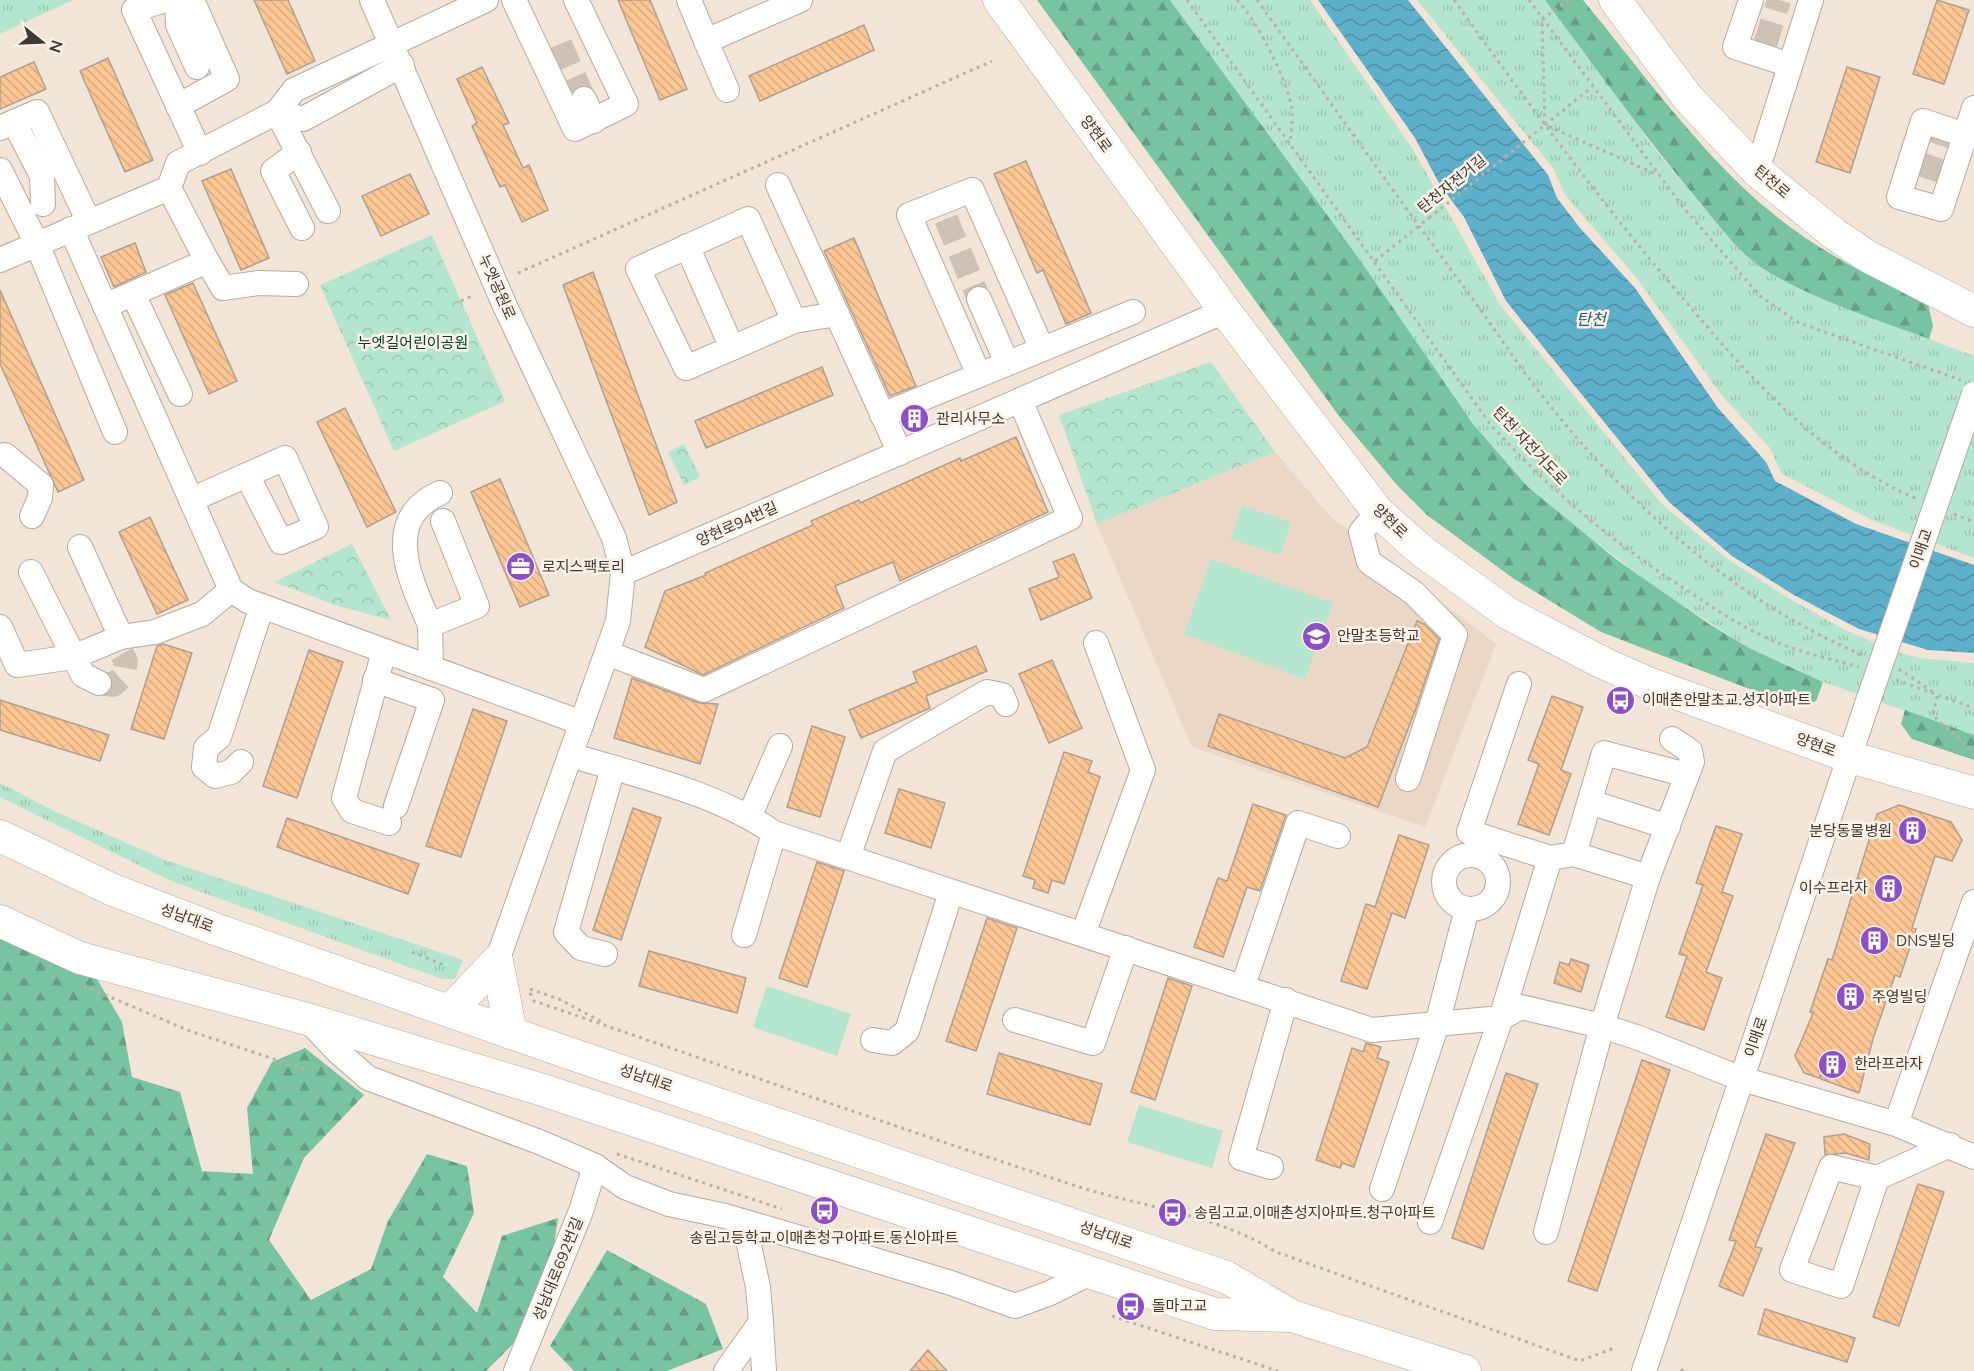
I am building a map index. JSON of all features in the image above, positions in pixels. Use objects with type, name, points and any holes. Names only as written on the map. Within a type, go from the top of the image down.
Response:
[{"type":"main road","name":"양현로","points":[[999,0],[1225,311],[1378,512],[1422,551],[1509,614],[1648,683],[1850,758],[1974,793]]},
{"type":"main road","name":"탄천로","points":[[1615,0],[1688,98],[1757,171],[1833,233],[1867,256],[1974,311]]},
{"type":"main road","name":"성남대로","points":[[0,836],[164,910],[511,1033],[1226,1277],[1292,1316],[1440,1366],[1465,1371]]},
{"type":"main road","name":"성남대로","points":[[0,921],[80,958],[307,1019],[546,1090],[1215,1314],[1292,1316]]},
{"type":"main road","points":[[450,1011],[497,961]]},
{"type":"main road","points":[[497,961],[511,1033]]},
{"type":"street","points":[[165,0],[134,10],[200,153]]},
{"type":"street","points":[[177,0],[178,25],[197,67]]},
{"type":"street","points":[[178,106],[226,79],[192,0]]},
{"type":"street","name":"누엣공원로","points":[[372,0],[505,306],[614,538],[623,573]]},
{"type":"street","points":[[0,260],[169,188],[178,163],[277,112],[294,90],[397,54],[486,0]]},
{"type":"street","points":[[514,0],[575,129],[626,104],[576,0]]},
{"type":"street","points":[[689,0],[728,90]]},
{"type":"street","points":[[706,40],[800,0]]},
{"type":"street","points":[[1750,0],[1735,47],[1763,50],[1790,65]]},
{"type":"street","points":[[1757,171],[1811,0]]},
{"type":"street","points":[[584,99],[594,121]]},
{"type":"street","points":[[1950,134],[1974,108]]},
{"type":"street","points":[[43,204],[42,176],[7,125],[37,112],[80,226],[105,306],[231,590],[262,606],[582,723]]},
{"type":"street","points":[[277,112],[328,211]]},
{"type":"street","points":[[299,152],[273,171],[302,228]]},
{"type":"street","points":[[0,170],[37,244],[115,432]]},
{"type":"street","points":[[778,185],[900,453]]},
{"type":"street","points":[[169,188],[207,261],[224,288],[258,283],[296,284]]},
{"type":"street","points":[[979,375],[909,215],[972,190],[1042,349]]},
{"type":"street","points":[[794,321],[748,219],[638,269],[686,368],[794,321],[837,314]]},
{"type":"street","points":[[687,246],[732,348]]},
{"type":"street","points":[[105,306],[207,261]]},
{"type":"street","points":[[133,294],[180,394]]},
{"type":"street","points":[[980,299],[1007,363]]},
{"type":"street","name":"양현로94번길","points":[[623,573],[1225,311]]},
{"type":"street","points":[[882,415],[1133,312]]},
{"type":"street","name":"이매교","points":[[1867,704],[1969,387]]},
{"type":"street","points":[[607,652],[704,690],[1070,518],[1020,400]]},
{"type":"street","points":[[2,452],[41,485],[40,498],[32,516]]},
{"type":"street","points":[[191,500],[247,475]]},
{"type":"street","points":[[431,668],[430,625],[407,573],[405,539],[412,516],[426,499],[440,493]]},
{"type":"street","points":[[1378,512],[1361,532],[1369,562],[1414,593],[1455,635],[1408,779]]},
{"type":"street","points":[[430,625],[477,606],[443,521]]},
{"type":"street","points":[[80,547],[121,637]]},
{"type":"street","points":[[31,572],[82,675],[99,683]]},
{"type":"street","points":[[497,961],[618,621],[623,573]]},
{"type":"street","points":[[0,627],[17,664],[73,657],[121,637],[155,632],[202,614],[231,590]]},
{"type":"street","points":[[241,762],[231,772],[215,776],[204,767],[206,748],[219,737],[262,606]]},
{"type":"street","points":[[1083,934],[1143,770],[1096,643]]},
{"type":"street","points":[[375,680],[432,700],[393,815],[352,811],[344,798],[375,680],[384,651]]},
{"type":"street","points":[[1519,684],[1469,832],[1550,858],[1574,854],[1648,878]]},
{"type":"street","points":[[848,857],[885,751],[987,692],[1002,695],[1006,704]]},
{"type":"street","name":"이매로","points":[[1644,1371],[1867,704]]},
{"type":"street","points":[[1546,1232],[1602,1026],[1648,878],[1692,762],[1690,751],[1672,739]]},
{"type":"street","points":[[750,815],[780,746]]},
{"type":"street","points":[[1574,854],[1604,753],[1687,775]]},
{"type":"street","points":[[570,755],[750,815],[774,833],[1372,1030],[1501,1018],[1521,1007],[1602,1026],[1742,1079],[1896,1124],[1974,1157]]},
{"type":"street","points":[[605,954],[581,948],[566,932],[613,768]]},
{"type":"street","points":[[1590,802],[1668,827]]},
{"type":"street","points":[[1243,986],[1298,823],[1338,836]]},
{"type":"street","points":[[744,934],[774,833]]},
{"type":"street","points":[[1430,1222],[1501,1018],[1550,858]]},
{"type":"street","points":[[873,1040],[892,1043],[907,1031],[951,892]]},
{"type":"street","points":[[1896,1124],[1974,902]]},
{"type":"street","points":[[1382,1189],[1437,1024],[1467,909]]},
{"type":"street","points":[[1015,1020],[1093,1043],[1125,948]]},
{"type":"street","points":[[1271,1167],[1241,1158],[1286,1000]]},
{"type":"street","points":[[307,1019],[338,1052],[368,1078],[542,1143],[602,1159],[625,1187],[669,1204],[744,1222],[951,1283],[1015,1306],[1050,1293],[1092,1272]]},
{"type":"street","points":[[1877,1178],[1841,1286],[1792,1270],[1831,1167],[1877,1178],[1950,1145]]},
{"type":"street","name":"성남대로692번길","points":[[516,1371],[602,1159]]},
{"type":"street","points":[[744,1222],[758,1287],[764,1371]]},
{"type":"street","points":[[726,1371],[761,1322]]},
{"type":"path","name":"탄천 자전거도로","points":[[1187,0],[1490,424],[1534,472],[1581,515],[1633,555],[1739,625],[1778,643],[1870,670]]},
{"type":"path","points":[[1237,0],[1248,11],[1259,31],[1292,108],[1290,142]]},
{"type":"path","points":[[1257,0],[1531,380],[1624,488],[1670,533],[1760,600],[1838,643],[1869,657]]},
{"type":"path","points":[[1454,0],[1610,213],[1736,362],[1801,427],[1830,450],[1868,474],[1918,499]]},
{"type":"path","points":[[1529,0],[1659,176],[1728,261],[1776,309],[1799,323],[1969,387]]},
{"type":"path","points":[[1542,19],[1569,0]]},
{"type":"path","points":[[1542,19],[1545,125],[1659,176]]},
{"type":"path","points":[[519,273],[992,61]]},
{"type":"path","name":"탄천자전거길","points":[[1375,261],[1592,87]]},
{"type":"path","points":[[461,301],[472,296]]},
{"type":"path","points":[[1949,512],[1974,522]]},
{"type":"path","points":[[1896,668],[1937,695]]},
{"type":"path","points":[[1893,679],[1974,708]]},
{"type":"path","points":[[1937,695],[1933,716],[1947,731],[1970,748],[1974,756]]},
{"type":"path","points":[[412,952],[444,965]]},
{"type":"path","points":[[74,982],[190,1031],[307,1070]]},
{"type":"path","points":[[612,1028],[559,999],[529,990],[534,1001],[612,1028],[1073,1185],[1191,1216],[1249,1235],[1276,1252],[1580,1361],[1614,1348]]},
{"type":"path","points":[[602,1159],[790,1211]]},
{"type":"path","points":[[1113,1316],[1278,1371]]},
{"type":"shaded area","name":"안말초등학교","points":[[1275,452],[1329,515],[1496,644],[1425,827],[1192,747],[1097,524]]},
{"type":"green space","points":[[0,0],[73,0],[0,34]]},
{"type":"green space","points":[[1037,0],[1170,0],[1360,260],[1473,424],[1528,487],[1617,560],[1709,624],[1751,649],[1823,682],[1816,701],[1803,706],[1744,687],[1601,632],[1514,579],[1427,515],[1397,485],[1339,416]]},
{"type":"green space","points":[[1170,0],[1310,0],[1412,148],[1501,306],[1662,504],[1726,558],[1788,598],[1847,631],[1897,652],[1920,658],[1974,663],[1974,735],[1823,682],[1751,649],[1663,593],[1557,513],[1528,487],[1473,424],[1360,260]]},
{"type":"green space","points":[[1417,0],[1545,0],[1658,153],[1736,246],[1762,267],[1827,301],[1974,356],[1974,558],[1872,520],[1782,474],[1770,448],[1723,397],[1635,276],[1565,195],[1553,168]]},
{"type":"green space","points":[[1545,0],[1583,0],[1696,139],[1745,190],[1771,212],[1807,239],[1846,263],[1928,304],[1933,326],[1929,339],[1822,299],[1753,261],[1727,236],[1658,150]]},
{"type":"green space","name":"누엣길어린이공원","points":[[432,235],[505,401],[394,451],[320,285]]},
{"type":"green space","points":[[1211,362],[1275,452],[1097,524],[1059,415]]},
{"type":"green space","points":[[684,444],[700,477],[684,485],[668,452]]},
{"type":"green space","points":[[1242,506],[1291,522],[1280,555],[1231,539]]},
{"type":"green space","points":[[352,544],[391,620],[338,606],[274,582]]},
{"type":"green space","points":[[1211,559],[1333,603],[1305,679],[1184,634]]},
{"type":"green space","points":[[1905,710],[1974,735],[1974,760],[1912,739],[1901,724]]},
{"type":"green space","points":[[0,783],[56,812],[165,860],[463,960],[455,979],[442,979],[171,881],[0,797]]},
{"type":"green space","points":[[0,926],[90,967],[122,1022],[132,1077],[180,1092],[202,1171],[253,1174],[247,1108],[272,1062],[305,1048],[364,1095],[304,1158],[269,1240],[311,1300],[371,1269],[388,1221],[427,1154],[467,1166],[474,1213],[443,1277],[477,1313],[502,1236],[558,1218],[544,1313],[486,1371],[0,1371]]},
{"type":"green space","points":[[767,986],[851,1014],[837,1056],[753,1027]]},
{"type":"green space","points":[[1139,1105],[1223,1131],[1212,1168],[1127,1142]]},
{"type":"green space","points":[[607,1250],[706,1304],[723,1349],[667,1371],[574,1371],[550,1346]]},
{"type":"water","name":"탄천","points":[[1318,0],[1408,0],[1548,175],[1557,198],[1580,228],[1635,288],[1718,408],[1766,462],[1775,481],[1856,524],[1974,565],[1974,653],[1928,650],[1859,629],[1794,595],[1732,556],[1669,502],[1506,301],[1464,217],[1440,185],[1415,138]]},
{"type":"building","points":[[254,0],[288,0],[315,61],[287,74]]},
{"type":"building","points":[[618,0],[650,0],[687,89],[660,100]]},
{"type":"building","points":[[1937,0],[1969,10],[1944,84],[1913,74]]},
{"type":"building","points":[[864,25],[874,50],[760,101],[749,76]]},
{"type":"building","points":[[108,58],[153,160],[125,172],[80,71]]},
{"type":"building","points":[[34,62],[46,89],[0,109],[0,77]]},
{"type":"building","points":[[482,67],[509,123],[503,125],[523,168],[529,165],[548,210],[522,222],[505,185],[500,187],[472,126],[477,123],[457,79]]},
{"type":"building","points":[[1847,67],[1880,77],[1850,173],[1816,162]]},
{"type":"building","points":[[1026,161],[1091,313],[1066,324],[1043,270],[1037,273],[994,174]]},
{"type":"building","points":[[231,169],[269,258],[241,270],[202,181]]},
{"type":"building","points":[[410,174],[429,214],[381,236],[362,196]]},
{"type":"building","points":[[854,238],[916,386],[890,396],[824,251]]},
{"type":"building","points":[[135,243],[146,272],[114,287],[101,257]]},
{"type":"building","points":[[593,272],[677,502],[649,515],[563,285]]},
{"type":"building","points":[[193,283],[237,381],[209,394],[165,295]]},
{"type":"building","points":[[0,290],[84,480],[58,492],[0,364]]},
{"type":"building","points":[[822,367],[833,395],[706,448],[695,421]]},
{"type":"building","points":[[345,408],[396,512],[367,527],[317,422]]},
{"type":"building","name":"관리사무소","points":[[923,413],[927,423],[909,431],[904,421]]},
{"type":"building","points":[[1016,437],[1048,512],[900,581],[893,562],[835,586],[844,608],[703,675],[645,647],[665,591],[706,575],[705,573],[813,525],[811,521],[859,500],[860,503],[960,458],[961,461]]},
{"type":"building","points":[[500,479],[549,595],[520,607],[471,492]]},
{"type":"building","points":[[150,517],[188,600],[157,614],[119,532]]},
{"type":"building","points":[[1074,554],[1092,598],[1041,620],[1029,589],[1059,577],[1053,562]]},
{"type":"building","points":[[1417,621],[1424,624],[1439,639],[1416,708],[1378,807],[1208,746],[1219,714],[1345,758],[1367,747]]},
{"type":"building","points":[[163,644],[192,653],[164,739],[131,729],[157,646]]},
{"type":"building","points":[[976,646],[987,671],[926,696],[930,708],[861,738],[849,710],[917,682],[913,672]]},
{"type":"building","points":[[309,650],[343,662],[297,798],[263,786]]},
{"type":"building","points":[[1052,660],[1082,728],[1049,743],[1019,674]]},
{"type":"building","points":[[632,678],[699,703],[718,704],[700,764],[614,738]]},
{"type":"building","points":[[1552,696],[1583,707],[1561,770],[1571,774],[1549,835],[1518,824],[1539,764],[1528,760]]},
{"type":"building","points":[[0,700],[109,735],[100,761],[0,730]]},
{"type":"building","points":[[473,709],[507,721],[461,857],[426,846]]},
{"type":"building","points":[[812,726],[845,737],[820,817],[787,807]]},
{"type":"building","points":[[1064,752],[1092,761],[1088,772],[1100,777],[1064,884],[1052,880],[1048,893],[1033,888],[1035,880],[1023,876]]},
{"type":"building","points":[[899,789],[945,803],[931,848],[885,833]]},
{"type":"building","points":[[1253,804],[1286,815],[1260,891],[1247,887],[1223,957],[1194,947],[1218,878],[1227,881]]},
{"type":"building","points":[[1899,805],[1951,822],[1962,840],[1952,861],[1935,856],[1912,928],[1916,929],[1900,977],[1895,975],[1873,1039],[1859,1093],[1821,1079],[1821,1074],[1819,1078],[1804,1073],[1795,1056],[1813,1013],[1810,1012],[1828,959],[1832,960],[1877,814]]},
{"type":"building","points":[[633,808],[661,818],[621,940],[593,930]]},
{"type":"building","points":[[287,818],[419,864],[408,894],[277,847]]},
{"type":"building","points":[[1716,826],[1742,834],[1722,892],[1733,896],[1706,972],[1722,978],[1704,1030],[1666,1017],[1687,956],[1679,954],[1703,885],[1696,883]]},
{"type":"building","points":[[1399,835],[1429,845],[1405,918],[1392,913],[1367,989],[1341,981],[1366,904],[1375,907]]},
{"type":"building","points":[[817,862],[844,871],[807,987],[779,978]]},
{"type":"building","points":[[987,918],[1017,928],[976,1051],[946,1041]]},
{"type":"building","points":[[649,951],[746,978],[737,1013],[639,986]]},
{"type":"building","points":[[1571,959],[1589,965],[1581,992],[1554,983],[1560,962],[1569,965]]},
{"type":"building","points":[[1168,978],[1192,986],[1155,1100],[1131,1092]]},
{"type":"building","points":[[1366,1043],[1381,1047],[1377,1058],[1389,1062],[1354,1167],[1342,1163],[1340,1168],[1316,1160],[1352,1048],[1363,1052]]},
{"type":"building","points":[[999,1053],[1102,1084],[1090,1125],[987,1094]]},
{"type":"building","points":[[1642,1060],[1670,1070],[1597,1291],[1568,1281]]},
{"type":"building","points":[[1506,1073],[1538,1084],[1483,1249],[1452,1238]]},
{"type":"building","points":[[1766,1134],[1795,1143],[1755,1247],[1762,1248],[1743,1296],[1719,1286],[1736,1241],[1729,1240]]},
{"type":"building","points":[[1844,1134],[1870,1144],[1869,1160],[1846,1153],[1825,1155],[1824,1137]]},
{"type":"building","points":[[1918,1184],[1944,1192],[1899,1326],[1873,1317]]},
{"type":"building","points":[[1765,1309],[1855,1338],[1847,1362],[1758,1334]]},
{"type":"building","points":[[928,1350],[947,1371],[910,1371]]},
{"type":"tunnel","points":[[1765,45],[1779,0]]},
{"type":"tunnel","points":[[560,44],[584,99]]},
{"type":"tunnel","points":[[1927,179],[1940,139]]},
{"type":"tunnel","points":[[946,219],[979,299]]},
{"type":"tunnel","points":[[99,683],[113,685],[123,676],[126,661],[122,654]]},
{"type":"place","name":"관리사무소","points":[[915,419]]},
{"type":"place","name":"로지스팩토리","points":[[521,567]]},
{"type":"place","name":"안말초등학교","points":[[1316,636]]},
{"type":"place","name":"이매촌안말초교.성지아파트","points":[[1621,700]]},
{"type":"place","name":"분당동물병원","points":[[1913,831]]},
{"type":"place","name":"이수프라자","points":[[1889,888]]},
{"type":"place","name":"DNS빌딩","points":[[1875,941]]},
{"type":"place","name":"주영빌딩","points":[[1851,997]]},
{"type":"place","name":"한라프라자","points":[[1833,1064]]},
{"type":"place","name":"송림고등학교.이매촌청구아파트.동신아파트","points":[[824,1211]]},
{"type":"place","name":"송림고교.이매촌성지아파트.청구아파트","points":[[1173,1213]]},
{"type":"place","name":"돌마고교","points":[[1131,1306]]}]
